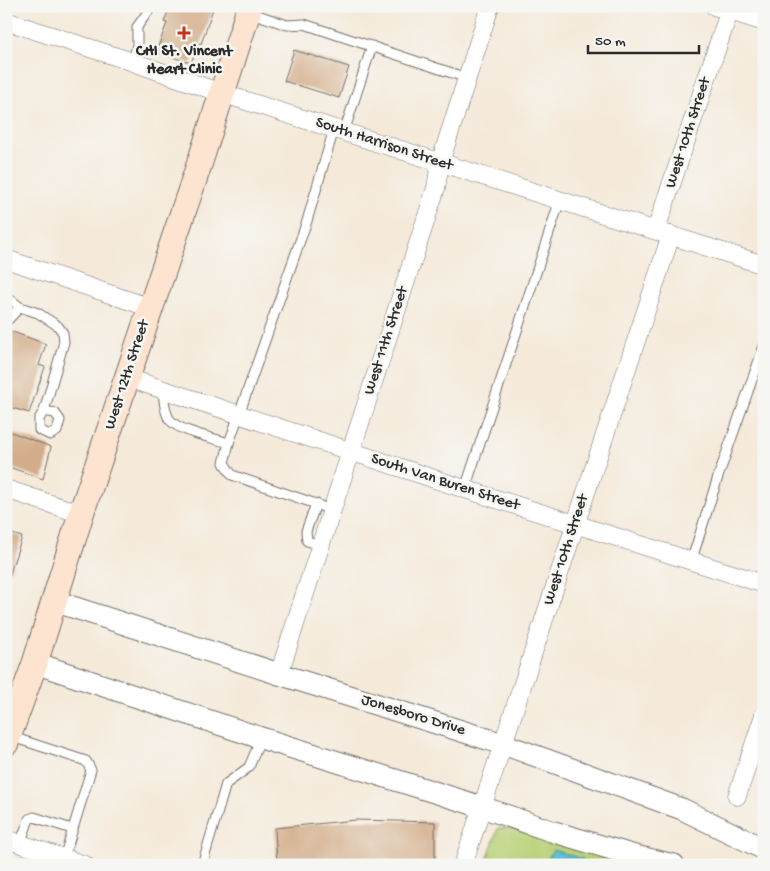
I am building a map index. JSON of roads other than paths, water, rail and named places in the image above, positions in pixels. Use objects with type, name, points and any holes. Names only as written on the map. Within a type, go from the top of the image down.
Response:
[{"type":"main road","name":"West 12th Street","points":[[8,739],[35,663],[82,514],[199,165],[249,9]]},
{"type":"street","name":"West 11th Street","points":[[279,674],[321,545],[324,508],[351,452],[436,188],[440,163],[490,6]]},
{"type":"street","points":[[725,8],[764,22]]},
{"type":"street","name":"West 10th Street","points":[[463,865],[576,525],[664,232],[725,8]]},
{"type":"street","name":"South Harrison Street","points":[[6,20],[221,93],[764,265]]},
{"type":"street","points":[[6,259],[151,308]]},
{"type":"street","name":"South Van Buren Street","points":[[128,378],[576,525],[764,584]]},
{"type":"street","points":[[6,489],[82,514]]},
{"type":"street","name":"Jonesboro Drive","points":[[54,601],[504,744],[682,808],[764,849]]},
{"type":"street","points":[[35,663],[551,831],[635,856],[674,865]]},
{"type":"street","points":[[737,796],[764,715]]},
{"type":"street","points":[[13,842],[85,865]]},
{"type":"lane","points":[[133,62],[137,45],[137,28],[152,6]]},
{"type":"lane","points":[[249,9],[287,24],[304,24],[467,78]]},
{"type":"lane","points":[[324,508],[232,475],[224,462],[339,130],[372,46]]},
{"type":"lane","points":[[465,489],[560,200]]},
{"type":"lane","points":[[6,296],[20,307],[38,313],[58,326],[63,333],[64,342],[44,410]]},
{"type":"lane","points":[[6,322],[20,307]]},
{"type":"lane","points":[[691,562],[718,477],[764,346]]},
{"type":"lane","points":[[163,390],[164,404],[170,420],[178,428],[229,443]]},
{"type":"lane","points":[[202,865],[226,784],[249,767],[261,738]]},
{"type":"lane","points":[[8,739],[86,761],[92,770],[64,858]]},
{"type":"lane","points":[[13,842],[29,819],[34,817],[72,829]]},
{"type":"water","points":[[553,850],[583,859],[582,864],[544,865]]},
{"type":"place","name":"CHI St. Vincent Heart Clinic","points":[[184,33]]}]
